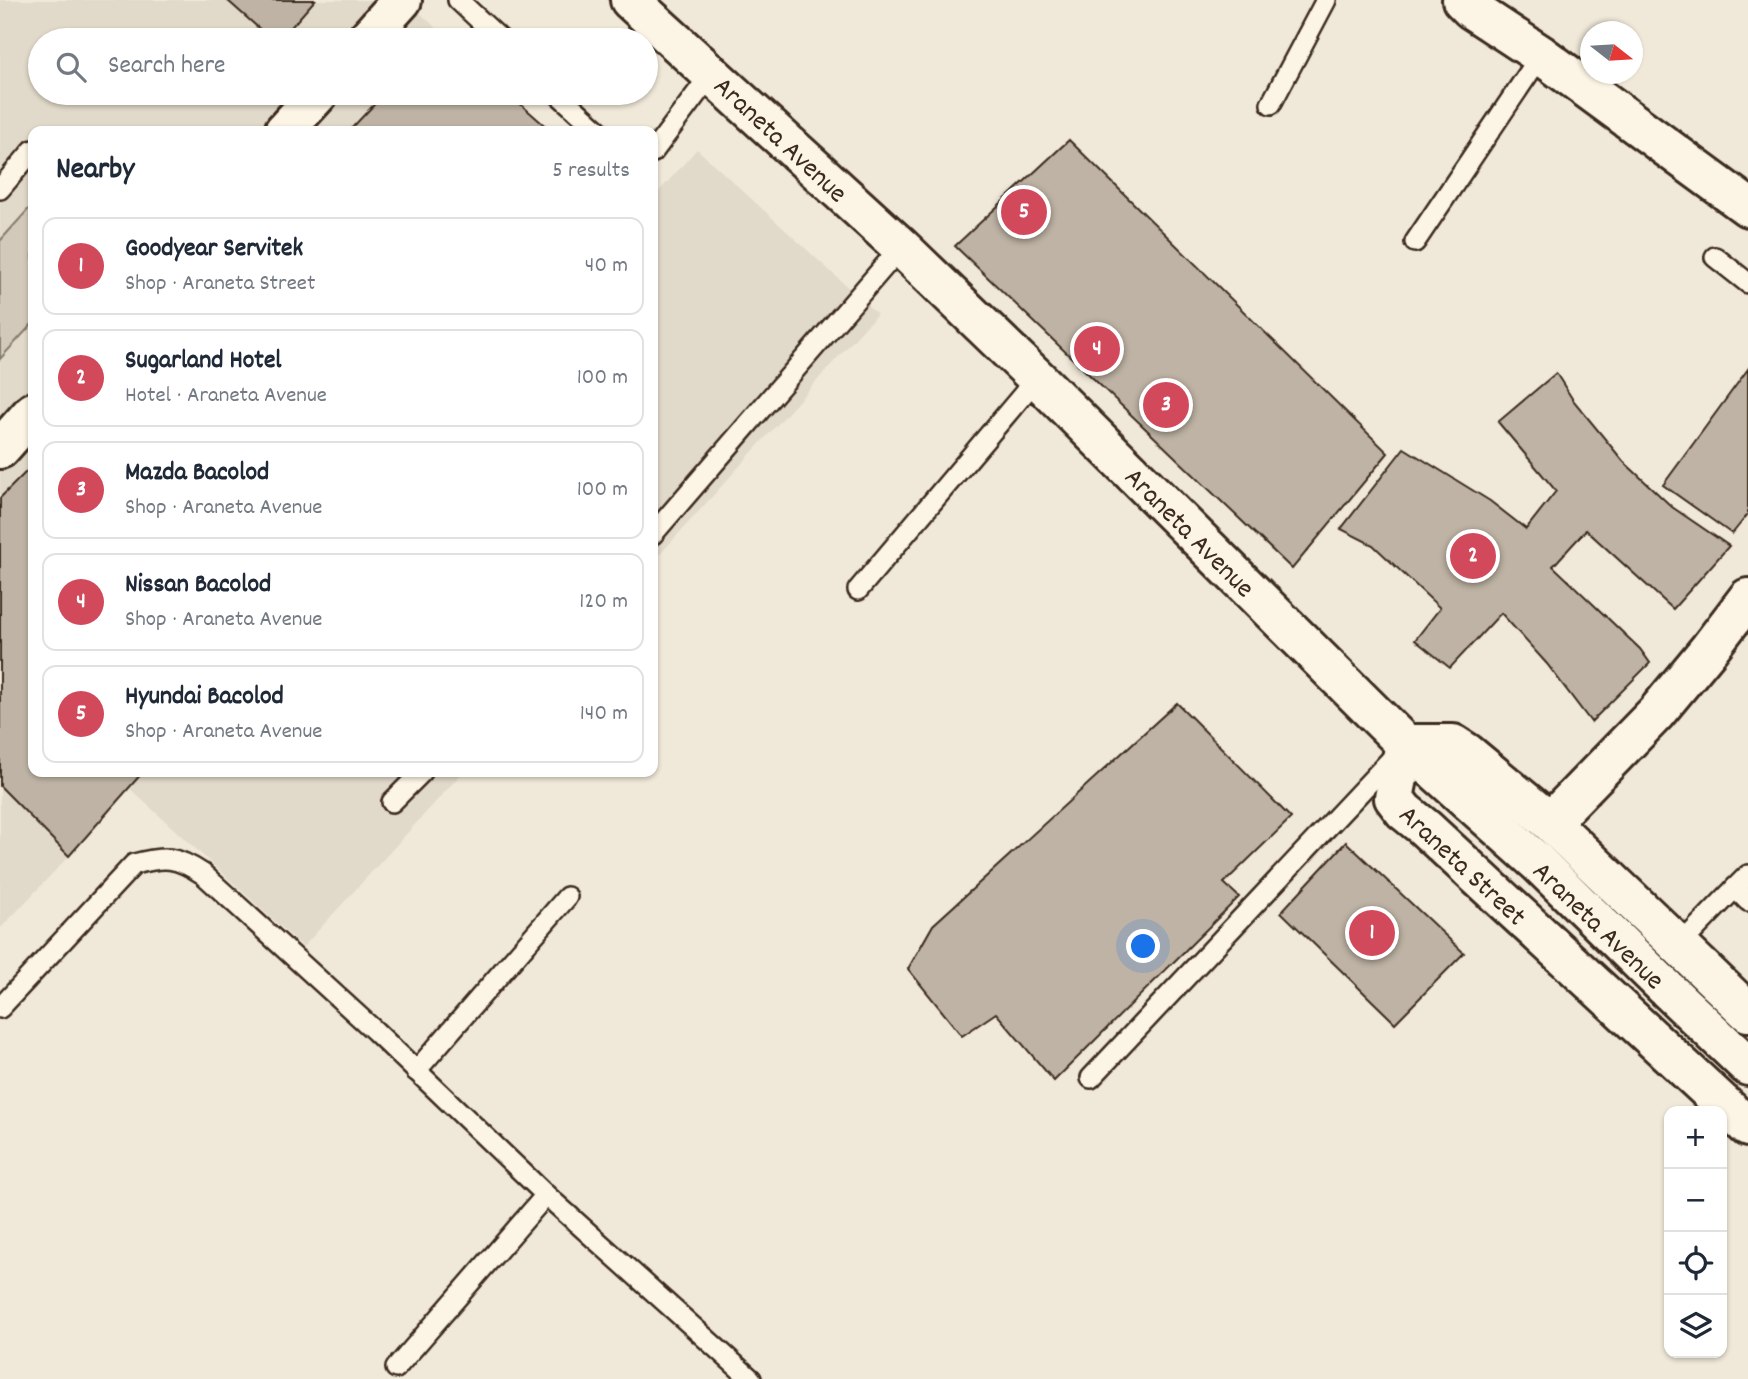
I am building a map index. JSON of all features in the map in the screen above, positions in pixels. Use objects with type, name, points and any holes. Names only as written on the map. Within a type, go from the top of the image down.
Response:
[{"type":"main road","points":[[377,28],[402,0]]},
{"type":"main road","name":"Araneta Avenue","points":[[630,0],[901,247],[1037,378],[1405,744],[1537,862],[1748,1066]]},
{"type":"main road","points":[[1462,0],[1748,207]]},
{"type":"main road","points":[[289,126],[308,105]]},
{"type":"main road","points":[[0,449],[28,418]]},
{"type":"main road","points":[[1550,822],[1656,713],[1748,598]]},
{"type":"main road","points":[[1405,744],[1453,744],[1467,753],[1550,822],[1748,1012]]},
{"type":"main road","name":"Araneta Street","points":[[1405,744],[1394,798],[1404,811],[1748,1127]]},
{"type":"lane","points":[[458,0],[488,28]]},
{"type":"lane","points":[[1271,104],[1326,0]]},
{"type":"lane","points":[[1415,242],[1541,55]]},
{"type":"lane","points":[[658,145],[712,73]]},
{"type":"lane","points":[[570,105],[593,126]]},
{"type":"lane","points":[[0,189],[28,156]]},
{"type":"lane","points":[[658,528],[901,247]]},
{"type":"lane","points":[[1715,257],[1748,282]]},
{"type":"lane","points":[[858,590],[1037,378]]},
{"type":"lane","points":[[1091,1078],[1405,744]]},
{"type":"lane","points":[[392,802],[417,777]]},
{"type":"lane","points":[[0,1008],[134,864],[169,858],[186,863],[203,874],[416,1071],[545,1195],[751,1379]]},
{"type":"lane","points":[[1679,946],[1744,888]]},
{"type":"lane","points":[[416,1071],[567,897]]},
{"type":"lane","points":[[396,1368],[545,1195]]},
{"type":"shaded area","points":[[0,0],[406,0],[436,28],[28,28],[28,105],[522,105],[545,126],[28,126],[28,777],[458,777],[303,947],[129,788],[0,929]]},
{"type":"shaded area","points":[[697,149],[877,314],[658,556],[658,192]]},
{"type":"shaded area","points":[[28,210],[28,328],[0,359],[0,241]]},
{"type":"building","points":[[227,0],[315,0],[290,28],[258,28]]},
{"type":"building","points":[[374,105],[522,105],[545,126],[354,126]]},
{"type":"building","points":[[1069,140],[1388,453],[1292,569],[955,246]]},
{"type":"building","points":[[1748,369],[1748,514],[1732,534],[1663,485]]},
{"type":"building","points":[[1556,373],[1573,400],[1623,461],[1672,507],[1729,546],[1673,609],[1586,530],[1553,566],[1640,649],[1650,663],[1591,722],[1547,664],[1501,613],[1450,668],[1415,640],[1440,608],[1373,545],[1341,529],[1404,448],[1490,501],[1526,529],[1556,491],[1498,422]]},
{"type":"building","points":[[28,470],[28,777],[139,777],[69,856],[0,786],[0,498]]},
{"type":"building","points":[[1177,703],[1291,818],[1224,883],[1239,897],[1054,1081],[996,1013],[962,1036],[908,969],[933,925]]},
{"type":"building","points":[[1346,842],[1464,953],[1395,1023],[1281,912]]},
{"type":"place","name":"Hyundai Bacolod","points":[[1024,212]]},
{"type":"place","name":"Nissan Bacolod","points":[[1097,349]]},
{"type":"place","name":"Mazda Bacolod","points":[[1166,405]]},
{"type":"place","name":"Sugarland Hotel","points":[[1473,556]]},
{"type":"place","name":"Goodyear Servitek","points":[[1372,933]]}]
